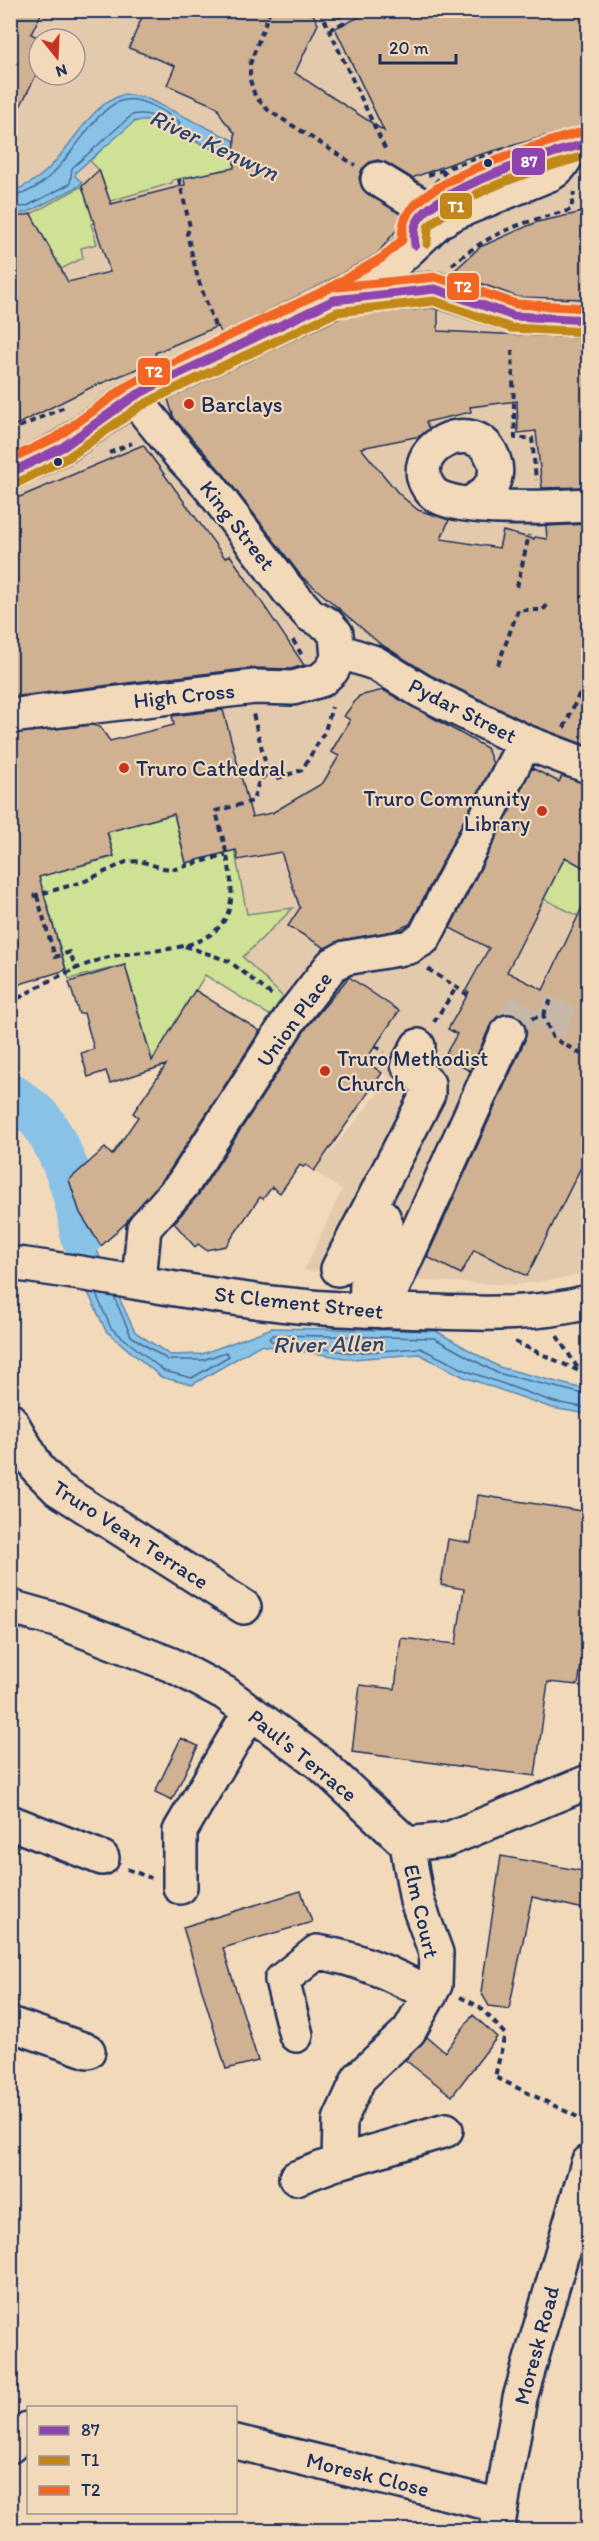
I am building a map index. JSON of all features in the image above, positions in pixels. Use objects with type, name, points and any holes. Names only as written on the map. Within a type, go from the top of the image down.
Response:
[{"type":"street","points":[[572,142],[557,170],[495,194],[414,199],[415,263],[418,271],[443,278],[514,316],[588,320]]},
{"type":"street","points":[[10,473],[88,431],[134,397],[334,300],[389,268],[415,245]]},
{"type":"street","points":[[334,300],[443,278]]},
{"type":"street","name":"King Street","points":[[134,397],[181,456],[210,487],[288,590],[310,615],[336,634],[325,660]]},
{"type":"street","points":[[469,504],[537,507],[588,505]]},
{"type":"street","name":"High Cross","points":[[10,716],[247,688],[304,686],[321,680],[325,660]]},
{"type":"street","name":"Pydar Street","points":[[325,660],[375,663],[421,691],[538,747],[588,766]]},
{"type":"street","points":[[422,940],[538,747]]},
{"type":"street","name":"Union Place","points":[[139,1281],[144,1228],[183,1184],[292,1016],[332,965],[345,958],[409,948],[422,940]]},
{"type":"street","points":[[380,1311],[508,1032]]},
{"type":"street","points":[[338,1269],[428,1094],[428,1084],[408,1064],[418,1046]]},
{"type":"street","points":[[371,1205],[383,1217],[386,1224],[367,1282],[380,1311]]},
{"type":"street","points":[[380,1311],[421,1254]]},
{"type":"street","name":"St Clement Street","points":[[10,1263],[281,1304],[380,1311],[459,1313],[541,1310],[588,1302]]},
{"type":"street","name":"Truro Vean Terrace","points":[[10,1420],[38,1469],[58,1489],[244,1607]]},
{"type":"street","name":"Paul's Terrace","points":[[10,1607],[56,1620],[172,1665],[225,1693],[321,1764],[407,1844]]},
{"type":"street","points":[[170,1884],[180,1831],[250,1712]]},
{"type":"street","points":[[407,1844],[446,1840],[588,1782]]},
{"type":"street","points":[[10,1822],[102,1858]]},
{"type":"street","name":"Elm Court","points":[[339,2162],[340,2120],[359,2078],[409,2031],[433,1990],[436,1953],[417,1901],[407,1844]]},
{"type":"street","points":[[296,2036],[282,1980],[316,1952],[348,1957],[433,1990]]},
{"type":"street","points":[[10,2024],[88,2051]]},
{"type":"street","points":[[296,2178],[339,2162],[446,2130]]},
{"type":"street","name":"Moresk Road","points":[[499,2518],[520,2398],[588,2163]]},
{"type":"street","points":[[10,2446],[27,2430]]},
{"type":"street","name":"Moresk Close","points":[[237,2442],[499,2518]]},
{"type":"path","points":[[270,10],[250,64],[250,80],[255,96],[268,110],[414,199]]},
{"type":"path","points":[[320,10],[387,154],[414,199]]},
{"type":"path","points":[[329,30],[343,23],[337,10]]},
{"type":"path","points":[[414,199],[450,167],[572,142]]},
{"type":"path","points":[[179,179],[190,227],[187,234],[192,257],[215,327]]},
{"type":"path","points":[[443,278],[476,244],[531,220],[572,210],[575,186]]},
{"type":"path","points":[[512,350],[515,438],[532,438],[537,507],[517,587]]},
{"type":"path","points":[[107,453],[140,440]]},
{"type":"path","points":[[498,665],[518,610],[543,610],[549,603]]},
{"type":"path","points":[[247,688],[268,773],[274,777],[283,777],[299,771],[304,767],[329,721],[334,697],[325,660],[289,635]]},
{"type":"path","points":[[538,747],[588,674]]},
{"type":"path","points":[[10,1004],[32,989],[117,955],[158,952],[185,946],[212,931],[225,918],[231,899],[226,855],[216,811],[254,801],[259,781],[268,773]]},
{"type":"path","points":[[76,970],[70,952],[55,957],[35,896],[83,882],[126,862],[140,861],[162,868],[175,869],[226,855]]},
{"type":"path","points":[[10,903],[18,902]]},
{"type":"path","points":[[422,940],[418,954],[422,963],[468,995]]},
{"type":"path","points":[[185,946],[229,961],[267,991],[292,1016]]},
{"type":"path","points":[[418,1046],[456,988]]},
{"type":"path","points":[[543,1015],[550,1000]]},
{"type":"path","points":[[541,1310],[580,1371]]},
{"type":"path","points":[[102,1858],[170,1884]]},
{"type":"path","points":[[433,1990],[480,2007],[505,2034],[495,2077],[588,2122]]},
{"type":"shaded area","points":[[10,11],[588,11],[588,1271],[567,1278],[516,1285],[410,1280],[304,1270],[342,1190],[314,1171],[391,1078],[364,1061],[331,1109],[272,1069],[288,1002],[242,957],[292,908],[247,914],[224,800],[223,712],[220,680],[11,723]]},
{"type":"green space","points":[[142,119],[234,158],[234,168],[172,180],[172,183],[110,201],[99,170],[90,161],[127,125]]},
{"type":"green space","points":[[82,186],[95,222],[91,224],[97,244],[81,248],[83,258],[61,269],[31,214]]},
{"type":"green space","points":[[225,801],[247,914],[293,908],[243,957],[288,1002],[274,1018],[205,975],[153,1063],[125,965],[69,979],[49,910],[21,854],[61,871],[114,857],[108,832],[174,814],[186,863],[215,855]]},
{"type":"green space","points":[[565,857],[588,870],[588,895],[578,916],[544,899]]},
{"type":"water","name":"River Kenwyn","points":[[125,94],[146,98],[243,145],[252,166],[152,121],[135,121],[76,172],[75,176],[82,182],[79,186],[28,212],[11,215],[11,191],[30,183],[45,172],[95,113],[109,101]]},
{"type":"water","points":[[10,1083],[48,1115],[69,1156],[68,1181],[78,1210],[135,1332],[170,1355],[202,1354],[272,1328],[436,1331],[499,1367],[588,1390],[588,1414],[552,1408],[464,1377],[419,1354],[352,1359],[260,1345],[192,1385],[161,1377],[106,1331],[85,1286],[57,1171],[38,1129],[11,1107]]},
{"type":"building","points":[[10,10],[43,10],[34,27],[27,27],[27,87],[30,87],[10,127]]},
{"type":"building","points":[[145,10],[295,10],[313,14],[318,24],[295,73],[384,131],[335,28],[375,10],[588,10],[588,102],[585,125],[461,160],[412,178],[387,163],[378,160],[370,162],[362,169],[359,178],[362,188],[406,218],[378,253],[325,283],[221,333],[218,326],[155,353],[157,361],[92,387],[10,428],[10,218],[31,214],[68,282],[110,272],[82,186],[99,170],[111,204],[185,185],[184,178],[234,168],[235,133],[223,119],[217,107],[167,85],[175,66],[129,48]]},
{"type":"building","points":[[588,211],[588,299],[518,297],[452,273],[480,247],[537,222]]},
{"type":"building","points":[[433,308],[438,310],[438,331],[588,338],[588,487],[542,488],[536,431],[518,433],[517,401],[470,407],[471,412],[426,422],[429,429],[420,436],[361,448],[399,494],[418,510],[449,520],[441,539],[499,548],[503,531],[534,539],[535,537],[547,539],[546,526],[588,524],[588,746],[532,725],[430,675],[379,643],[301,576],[225,476],[174,418],[168,399],[344,316]]},
{"type":"building","points":[[143,445],[225,558],[230,555],[304,665],[291,669],[253,668],[10,697],[10,501]]},
{"type":"building","points":[[383,690],[487,748],[493,764],[410,924],[394,931],[341,940],[325,948],[288,926],[300,908],[281,852],[238,860],[236,850],[186,863],[174,814],[107,832],[114,856],[39,877],[66,970],[10,987],[10,734],[92,725],[100,727],[110,741],[174,725],[172,716],[223,710],[252,817],[272,813],[323,783],[339,756],[331,752],[350,720],[344,716],[359,696]]},
{"type":"building","points":[[532,768],[559,782],[562,776],[588,784],[588,870],[565,857],[507,972],[543,990],[588,895],[588,1153],[527,1276],[474,1250],[461,1274],[427,1257],[525,1040],[527,1031],[524,1022],[516,1015],[506,1013],[498,1016],[491,1024],[470,1071],[444,1057],[457,1034],[448,1029],[469,992],[466,990],[489,948],[450,928]]},
{"type":"building","points":[[125,965],[152,1061],[195,990],[260,1031],[168,1173],[128,1221],[101,1246],[80,1213],[69,1180],[105,1148],[112,1155],[138,1117],[133,1113],[166,1065],[110,1083],[106,1071],[88,1077],[81,1053],[94,1049],[84,1013],[79,1014],[69,982]]},
{"type":"building","name":"Truro Methodist Church","points":[[349,977],[399,1011],[365,1061],[382,1073],[314,1171],[306,1165],[303,1167],[300,1165],[280,1193],[272,1187],[263,1199],[260,1197],[226,1246],[206,1250],[198,1244],[195,1247],[174,1223],[199,1194],[307,1027]]},
{"type":"building","points":[[478,1495],[588,1512],[588,1618],[578,1685],[548,1682],[535,1776],[352,1752],[360,1685],[395,1689],[401,1638],[456,1644],[464,1589],[441,1585],[448,1539],[471,1543]]},
{"type":"building","points":[[181,1738],[198,1746],[172,1800],[155,1792]]},
{"type":"building","points":[[501,1856],[588,1872],[588,1910],[532,1897],[509,2009],[489,2006],[481,1992]]},
{"type":"building","points":[[301,1891],[312,1922],[223,1948],[258,2061],[226,2069],[183,1927]]},
{"type":"building","points":[[473,2015],[497,2037],[452,2096],[405,2060],[427,2037],[445,2052]]},
{"type":"waterway","name":"River Allen","points":[[10,1095],[38,1117],[52,1138],[65,1164],[74,1193],[82,1235]]},
{"type":"tunnel","points":[[508,1032],[527,1003],[588,1033]]},
{"type":"transit line","name":"T2","points":[[10,459],[57,437],[126,387],[153,372],[328,289],[382,258],[402,240],[403,226],[408,213],[422,199],[441,186],[465,173],[516,152],[585,131]]},
{"type":"transit line","name":"87","points":[[415,245],[414,231],[417,222],[428,209],[446,197],[522,163],[588,143]]},
{"type":"transit line","name":"T1","points":[[427,244],[428,227],[463,201],[504,182],[588,155]]},
{"type":"transit line","name":"T2","points":[[337,287],[436,277],[516,304],[588,308]]},
{"type":"transit line","name":"87","points":[[10,473],[63,447],[133,397],[159,383],[334,300],[435,289],[514,316],[588,320]]},
{"type":"transit line","name":"T1","points":[[15,484],[69,457],[139,407],[337,312],[434,301],[511,328],[587,332]]},
{"type":"place","name":"Barclays","points":[[189,404]]},
{"type":"place","name":"Truro Cathedral","points":[[124,768]]},
{"type":"place","name":"Truro Community Library","points":[[542,811]]},
{"type":"place","name":"Truro Methodist Church","points":[[325,1071]]}]
